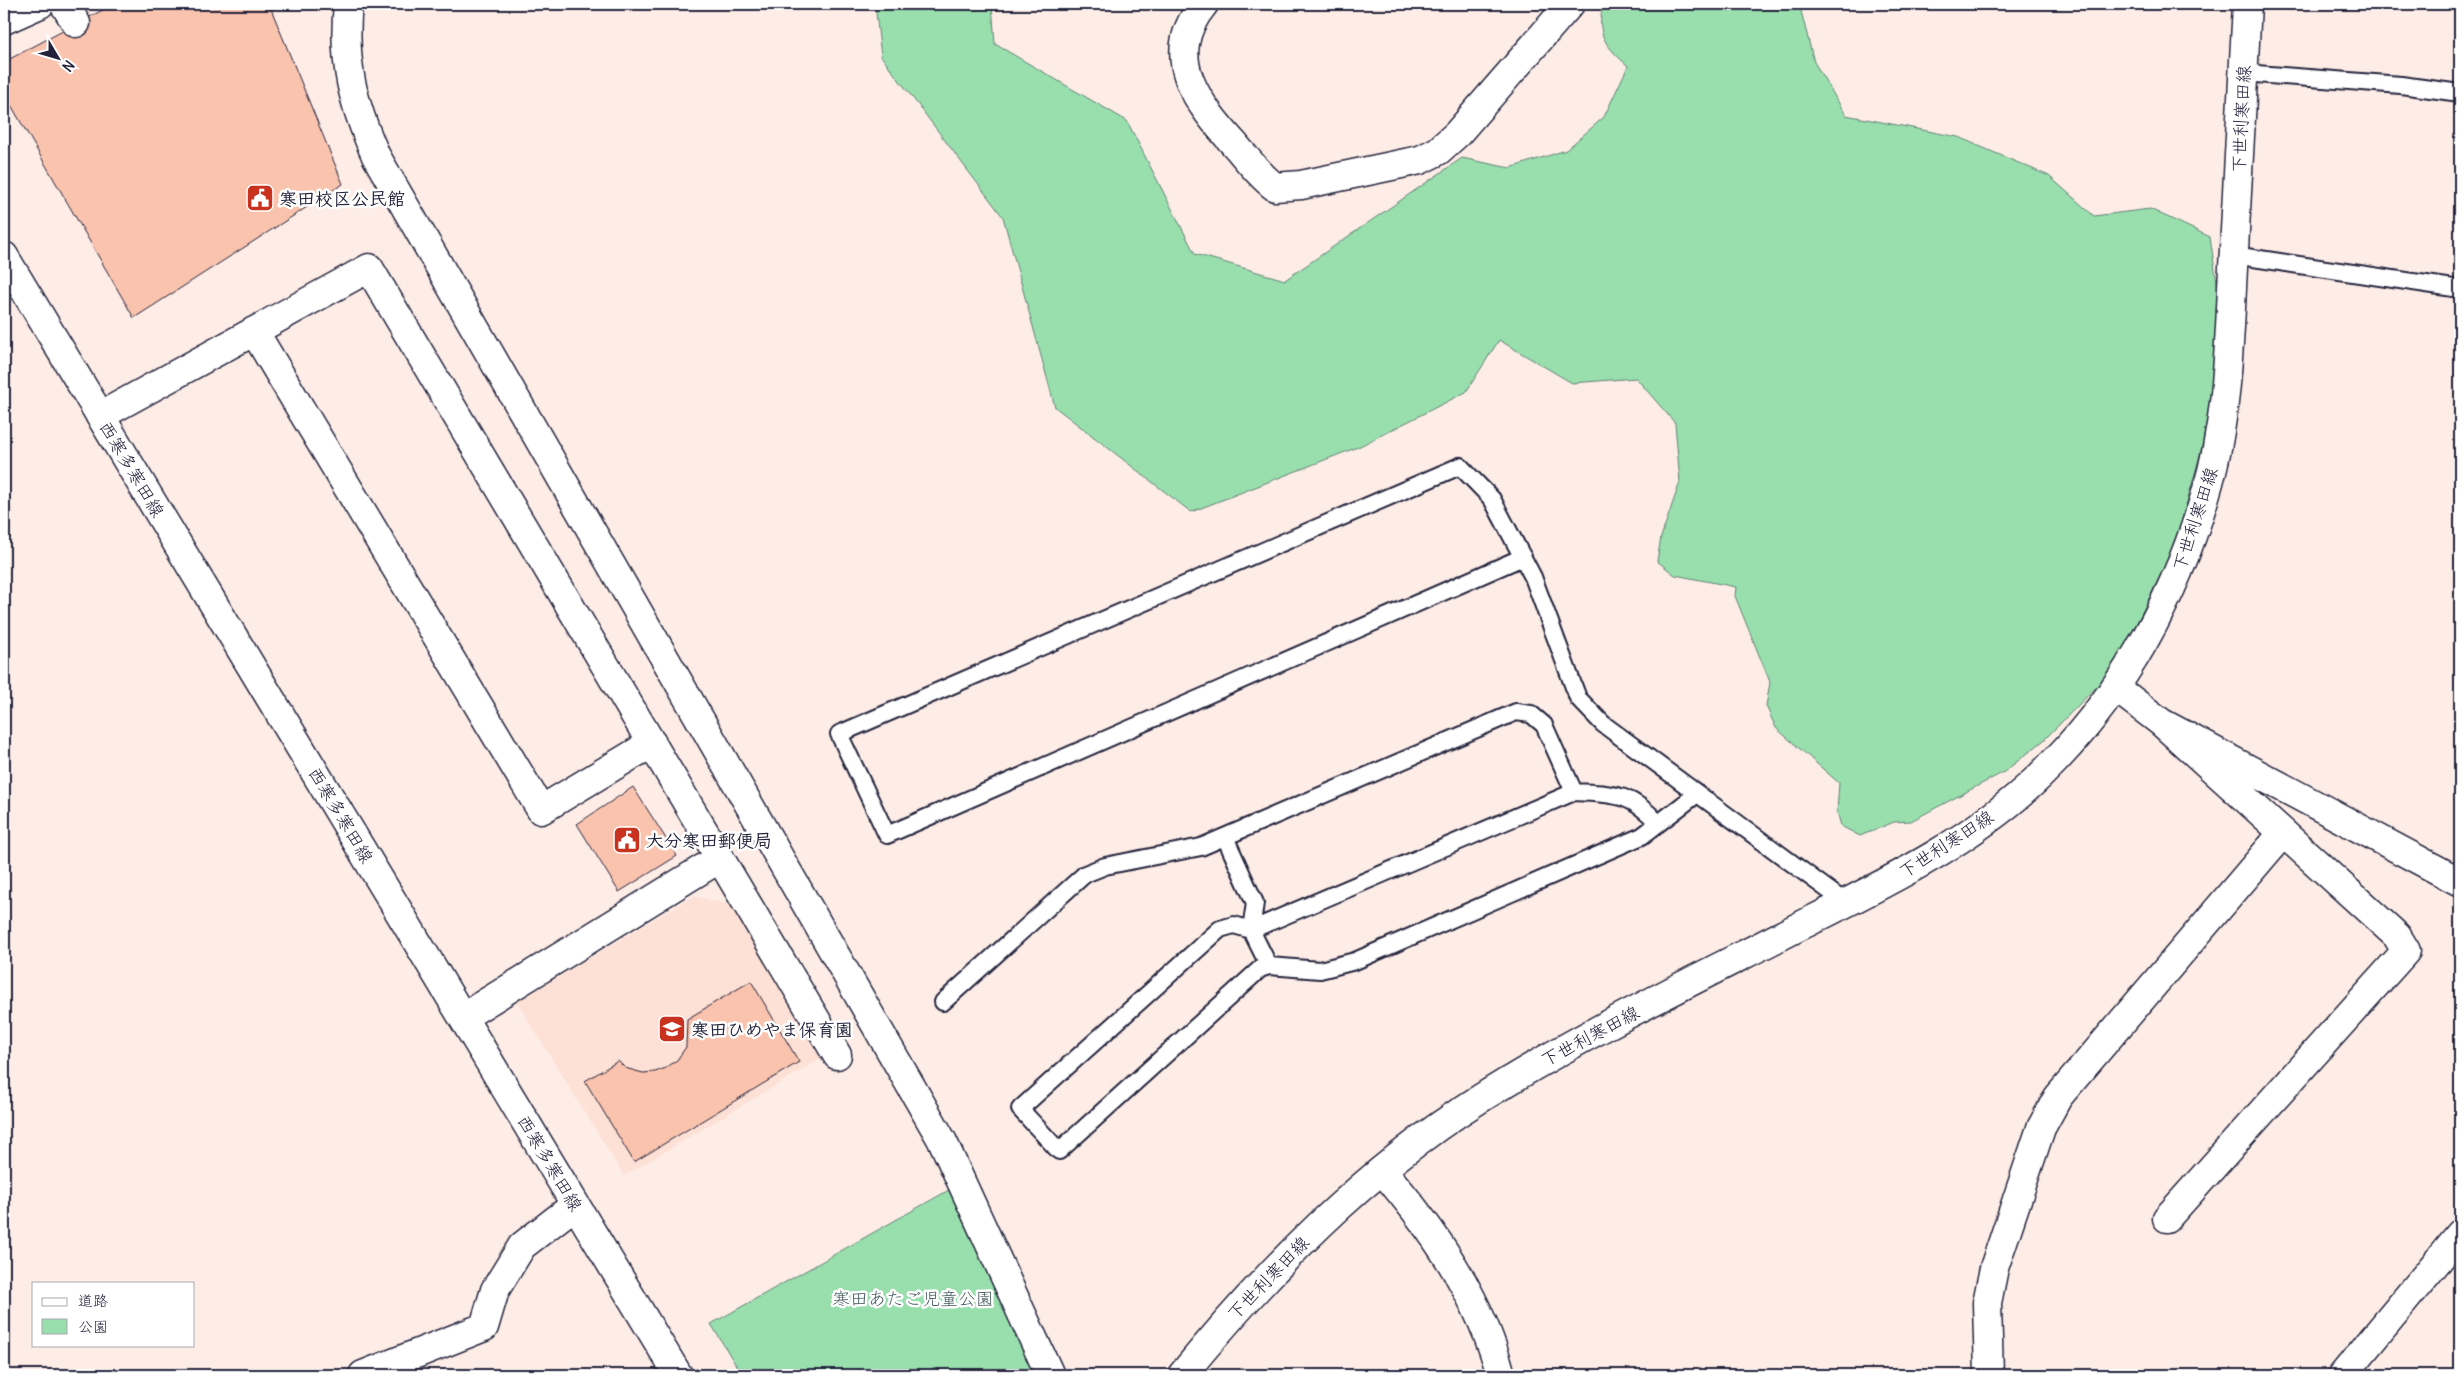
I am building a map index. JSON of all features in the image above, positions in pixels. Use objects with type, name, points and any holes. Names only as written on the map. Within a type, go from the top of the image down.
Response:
[{"type":"street","points":[[4,20],[40,4]]},
{"type":"street","points":[[348,4],[346,43],[351,86],[359,117],[376,156],[943,1142],[1050,1375]]},
{"type":"street","points":[[1204,4],[1187,29],[1183,45],[1184,67],[1194,93],[1226,136],[1266,180],[1275,187],[1302,185],[1420,160],[1438,151],[1457,134],[1570,4]]},
{"type":"street","name":"下世利寒田線","points":[[1182,1375],[1231,1315],[1342,1204],[1412,1144],[1538,1063],[1592,1032],[1846,903],[1936,854],[1976,828],[2020,794],[2064,750],[2115,687],[2146,640],[2174,584],[2188,550],[2215,460],[2223,403],[2247,4]]},
{"type":"street","name":"西寒多寒田線","points":[[4,256],[678,1375]]},
{"type":"street","points":[[100,416],[369,268],[837,1055]]},
{"type":"street","points":[[254,331],[541,810],[652,743]]},
{"type":"street","points":[[2115,687],[2162,723],[2282,834],[2397,936],[2406,951],[2167,1218]]},
{"type":"street","points":[[2162,723],[2460,882]]},
{"type":"street","points":[[1989,1375],[1987,1303],[1994,1268],[2041,1128],[2058,1097],[2282,834]]},
{"type":"street","points":[[463,1017],[720,858]]},
{"type":"street","points":[[1382,1170],[1413,1206],[1459,1274],[1496,1357],[1501,1375]]},
{"type":"street","points":[[363,1375],[484,1327],[495,1290],[522,1246],[575,1205]]},
{"type":"street","points":[[2343,1375],[2460,1234]]},
{"type":"lane","points":[[2243,73],[2401,85],[2460,93]]},
{"type":"lane","points":[[2233,255],[2460,289]]},
{"type":"lane","points":[[1523,557],[887,835],[839,734],[1460,466],[1492,499],[1523,557],[1533,576],[1578,698],[1603,724],[1846,903]]},
{"type":"lane","points":[[942,1002],[1085,874],[1105,866],[1201,847],[1516,712],[1531,714],[1544,725],[1574,792]]},
{"type":"lane","points":[[1658,824],[1637,804],[1618,794],[1574,792],[1251,930],[1234,925],[1220,929],[1020,1109],[1059,1151],[1260,969],[1269,966],[1320,970],[1354,961],[1642,836],[1658,824],[1697,794]]},
{"type":"lane","points":[[1225,837],[1255,903],[1251,930],[1269,966]]},
{"type":"shaded area","name":"寒田ひめやま保育園","points":[[693,896],[735,906],[827,1055],[624,1176],[517,1002]]},
{"type":"green space","points":[[875,4],[992,4],[995,44],[1127,121],[1195,254],[1285,280],[1462,158],[1510,168],[1566,150],[1604,117],[1628,66],[1613,52],[1604,39],[1601,24],[1603,4],[1836,4],[1800,7],[1814,62],[1846,115],[1958,137],[2049,176],[2094,216],[2150,209],[2210,237],[2228,355],[2174,548],[2114,669],[2043,741],[2004,772],[1911,821],[1894,822],[1860,836],[1841,826],[1837,811],[1839,783],[1776,728],[1766,706],[1770,682],[1735,596],[1736,587],[1675,575],[1657,561],[1661,537],[1680,482],[1675,423],[1636,378],[1572,383],[1499,340],[1466,392],[1358,447],[1191,512],[1055,407],[1003,217],[881,56]]},
{"type":"green space","name":"寒田あたご児童公園","points":[[949,1190],[1034,1375],[742,1375],[711,1324]]},
{"type":"building","points":[[114,4],[269,4],[343,184],[134,318],[4,93],[4,62]]},
{"type":"building","name":"大分寒田郵便局","points":[[633,787],[677,856],[619,892],[577,824]]},
{"type":"building","points":[[751,981],[799,1062],[634,1162],[585,1081],[618,1061],[625,1068],[643,1073],[655,1072],[666,1068],[677,1060],[686,1047],[687,1019]]},
{"type":"place","name":"寒田校区公民館","points":[[260,198]]},
{"type":"place","name":"大分寒田郵便局","points":[[627,840]]},
{"type":"place","name":"寒田ひめやま保育園","points":[[672,1029]]}]
